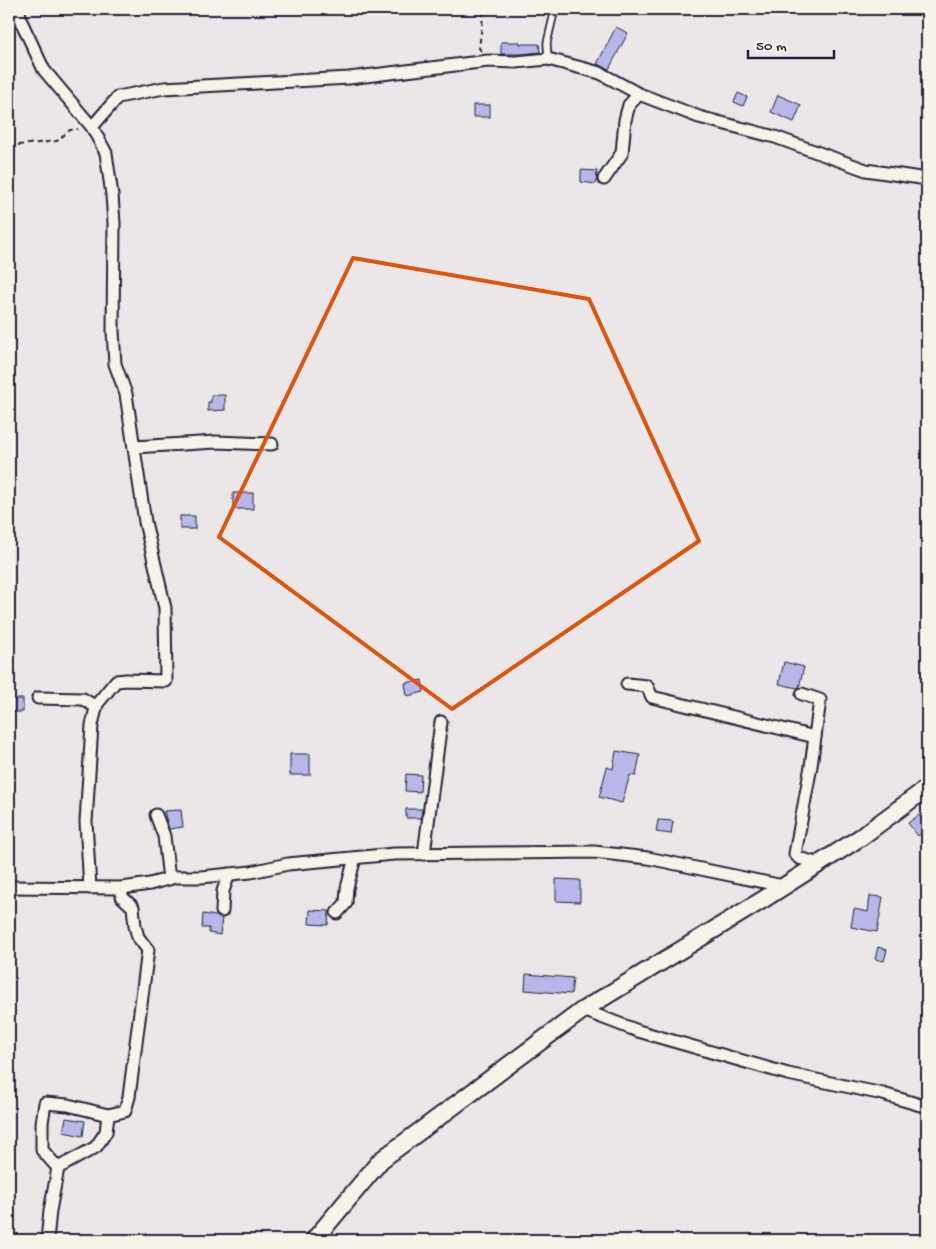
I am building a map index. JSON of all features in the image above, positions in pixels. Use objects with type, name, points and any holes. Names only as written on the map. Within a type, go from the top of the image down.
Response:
[{"type":"street","points":[[19,9],[20,19],[44,70],[92,127],[106,153],[114,223],[113,331],[115,364],[126,394],[145,522],[165,608],[166,681],[126,680],[116,682],[96,707],[92,725],[86,822],[90,888]]},
{"type":"street","points":[[92,127],[118,97],[164,88],[349,78],[488,61],[516,62],[548,59],[600,73],[639,94],[698,117],[775,137],[866,170],[927,179]]},
{"type":"street","points":[[604,179],[622,153],[625,120],[629,105],[639,94]]},
{"type":"street","points":[[134,447],[216,442],[272,444]]},
{"type":"street","points":[[627,684],[647,686],[652,697],[815,737]]},
{"type":"street","points":[[802,694],[820,700],[795,854],[799,858],[819,864]]},
{"type":"street","points":[[38,698],[83,699],[96,707]]},
{"type":"street","points":[[424,854],[441,722]]},
{"type":"street","points":[[314,1240],[381,1160],[583,1010],[862,837],[927,788]]},
{"type":"street","points":[[156,815],[164,836],[169,878]]},
{"type":"street","points":[[9,887],[122,888],[150,884],[175,877],[201,877],[251,872],[288,864],[394,854],[594,852],[648,858],[783,886]]},
{"type":"street","points":[[337,914],[346,903],[347,888],[355,858]]},
{"type":"street","points":[[222,911],[223,891],[229,874]]},
{"type":"street","points":[[58,1168],[42,1150],[42,1123],[45,1103],[68,1105],[108,1115],[125,1110],[129,1097],[148,950],[138,936],[133,907],[122,897],[122,888]]},
{"type":"street","points":[[583,1010],[638,1031],[788,1074],[883,1094],[927,1107]]},
{"type":"street","points":[[58,1168],[96,1147],[106,1132],[108,1115]]},
{"type":"street","points":[[47,1240],[58,1168]]},
{"type":"lane","points":[[548,59],[547,43],[555,9]]},
{"type":"path","points":[[484,9],[479,48],[488,61]]},
{"type":"path","points":[[9,146],[57,141],[70,130],[92,127]]},
{"type":"highlighted area","points":[[353,258],[589,299],[699,541],[452,709],[219,537]]},
{"type":"building","points":[[616,27],[628,33],[609,69],[597,64]]},
{"type":"building","points":[[501,42],[539,44],[540,52],[501,54]]},
{"type":"building","points":[[738,93],[747,97],[743,106],[734,102]]},
{"type":"building","points":[[778,95],[801,105],[794,122],[771,112]]},
{"type":"building","points":[[473,105],[490,105],[490,117],[473,117]]},
{"type":"building","points":[[581,170],[597,171],[596,184],[581,182]]},
{"type":"building","points":[[211,395],[225,395],[225,410],[208,411],[208,402],[211,402]]},
{"type":"building","points":[[233,493],[253,493],[253,509],[233,509]]},
{"type":"building","points":[[180,516],[195,516],[195,529],[180,529]]},
{"type":"building","points":[[784,662],[804,667],[799,687],[779,684]]},
{"type":"building","points":[[422,680],[424,692],[407,696],[405,683]]},
{"type":"building","points":[[9,699],[23,699],[23,712],[9,712]]},
{"type":"building","points":[[616,751],[640,755],[636,776],[630,775],[622,803],[599,797],[607,767],[613,769]]},
{"type":"building","points":[[290,754],[310,754],[310,775],[290,775]]},
{"type":"building","points":[[406,774],[421,775],[420,792],[405,791]]},
{"type":"building","points":[[406,809],[422,809],[421,818],[406,818]]},
{"type":"building","points":[[181,810],[183,827],[169,829],[164,811]]},
{"type":"building","points":[[919,815],[927,828],[918,836],[908,823]]},
{"type":"building","points":[[658,820],[673,821],[671,834],[656,832]]},
{"type":"building","points":[[556,879],[580,880],[580,902],[556,901]]},
{"type":"building","points":[[870,896],[883,897],[877,932],[851,927],[854,909],[868,912]]},
{"type":"building","points":[[310,910],[329,911],[328,925],[309,924]]},
{"type":"building","points":[[203,914],[222,918],[220,935],[209,933],[209,928],[202,928]]},
{"type":"building","points":[[878,947],[887,950],[884,961],[875,959]]},
{"type":"building","points":[[526,974],[573,978],[571,994],[525,990]]},
{"type":"building","points":[[66,1118],[85,1121],[83,1136],[63,1132]]}]
